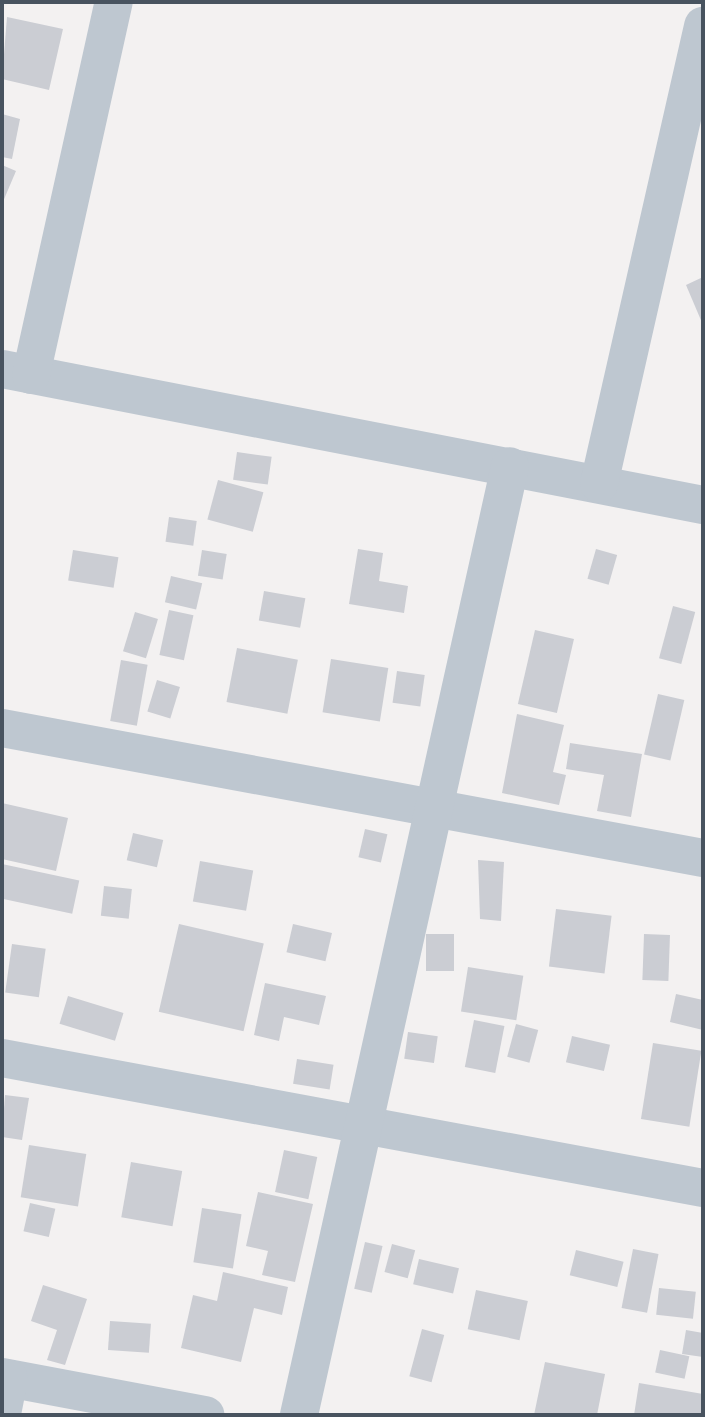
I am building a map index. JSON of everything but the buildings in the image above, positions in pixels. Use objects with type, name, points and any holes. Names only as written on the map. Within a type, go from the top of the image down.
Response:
[{"type":"street","points":[[114,2],[17,372],[703,505]]},
{"type":"street","points":[[599,484],[694,119],[703,26]]},
{"type":"street","points":[[299,1415],[510,466]]},
{"type":"street","points":[[2,728],[435,812],[703,858]]},
{"type":"street","points":[[2,1058],[363,1122],[703,1188]]},
{"type":"street","points":[[4,1390],[205,1415]]}]
